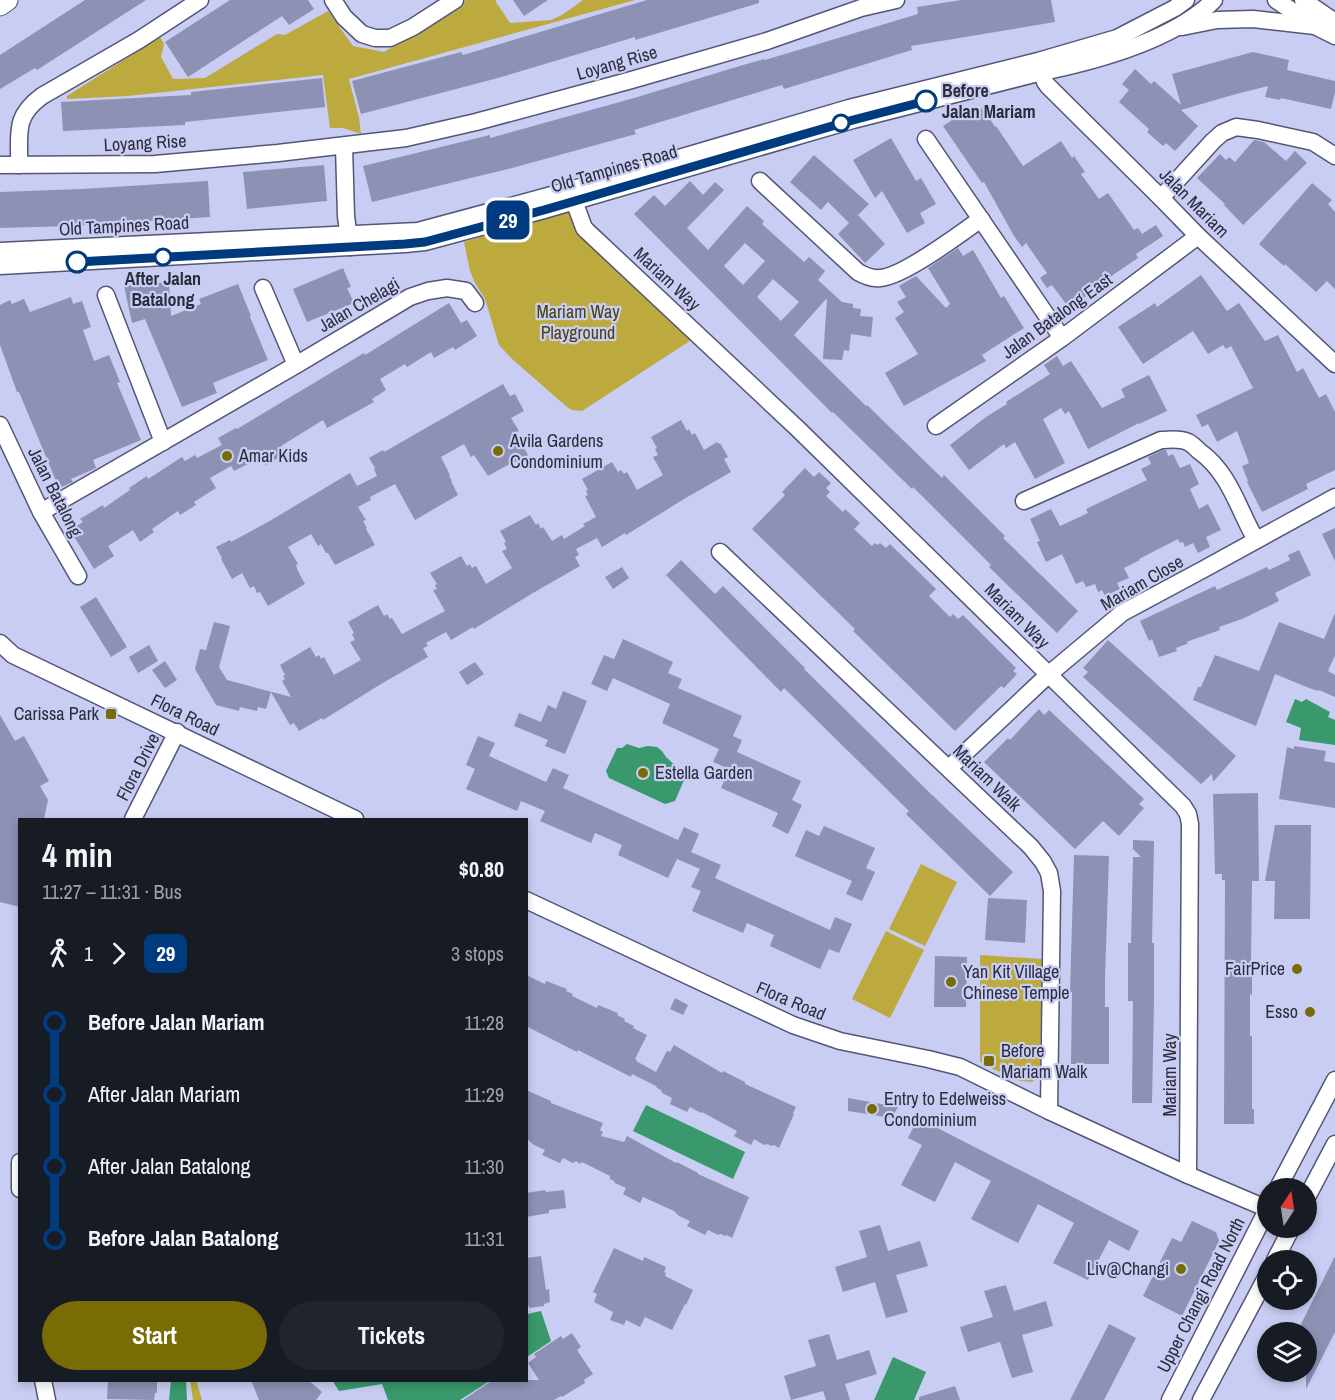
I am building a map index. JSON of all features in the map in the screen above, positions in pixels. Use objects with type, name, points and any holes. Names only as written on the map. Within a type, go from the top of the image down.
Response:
[{"type":"main road","points":[[0,5],[7,0]]},
{"type":"street","points":[[19,165],[20,127],[30,105],[139,40],[200,0]]},
{"type":"street","points":[[333,0],[344,17],[362,34],[375,38],[390,38],[413,27],[454,0]]},
{"type":"street","name":"Loyang Rise","points":[[0,165],[155,164],[406,138],[476,122],[746,47],[861,8],[896,0]]},
{"type":"street","name":"Old Tampines Road","points":[[1040,66],[1071,66],[1128,48],[1174,29],[1214,0]]},
{"type":"street","points":[[1276,0],[1315,26],[1335,36]]},
{"type":"street","points":[[1303,0],[1335,22]]},
{"type":"street","name":"Old Tampines Road","points":[[0,251],[350,241],[405,244],[425,242],[572,196],[853,120],[1040,66],[1117,38],[1180,3]]},
{"type":"street","points":[[1174,29],[1217,20],[1253,19],[1315,26]]},
{"type":"street","name":"Jalan Mariam","points":[[1040,66],[1048,86],[1198,236],[1335,364]]},
{"type":"street","points":[[1161,198],[1212,141],[1222,133],[1236,127],[1313,142],[1335,156]]},
{"type":"street","points":[[926,139],[1062,338]]},
{"type":"street","points":[[344,146],[346,216],[350,241]]},
{"type":"street","points":[[760,181],[858,272],[872,278],[882,278],[900,271],[941,247],[981,219]]},
{"type":"street","name":"Mariam Way","points":[[572,196],[584,228],[798,429],[1188,814],[1190,824],[1188,1175]]},
{"type":"street","name":"Jalan Batalong East","points":[[936,426],[1062,338],[1198,236]]},
{"type":"street","name":"Old Tampines Road","points":[[0,266],[350,241]]},
{"type":"street","points":[[263,288],[296,365]]},
{"type":"street","name":"Jalan Chelagi","points":[[41,512],[411,297],[447,288],[466,291],[475,303]]},
{"type":"street","points":[[106,295],[163,442]]},
{"type":"street","name":"Jalan Batalong","points":[[0,425],[41,512],[78,576]]},
{"type":"street","points":[[1024,501],[1161,440],[1176,439],[1188,442],[1206,455],[1220,470],[1256,540]]},
{"type":"street","name":"Mariam Close","points":[[949,768],[1048,675],[1122,613],[1335,497]]},
{"type":"street","name":"Mariam Walk","points":[[720,552],[949,768],[1044,862],[1049,873],[1052,891],[1049,1111]]},
{"type":"street","name":"Flora Road","points":[[0,643],[13,655],[353,818]]},
{"type":"street","name":"Flora Drive","points":[[134,818],[177,732]]},
{"type":"street","name":"Flora Road","points":[[528,901],[793,1026],[840,1041],[960,1067],[1049,1111]]},
{"type":"street","points":[[1283,1178],[1335,1080]]},
{"type":"street","points":[[1049,1111],[1257,1204]]},
{"type":"street","points":[[1317,1178],[1335,1144]]},
{"type":"street","name":"Upper Changi Road North","points":[[1170,1400],[1257,1228]]},
{"type":"street","points":[[1201,1400],[1257,1295]]},
{"type":"street","points":[[43,1382],[47,1400]]},
{"type":"green space","points":[[467,0],[496,0],[510,23],[551,20],[583,0],[635,0],[349,79],[361,134],[343,128],[330,128],[323,75],[128,96],[67,99],[67,96],[160,37],[164,44],[161,57],[173,79],[205,78],[277,34],[285,35],[328,11],[353,46],[384,52]]},
{"type":"green space","name":"Mariam Way Playground","points":[[574,209],[696,337],[582,411],[567,407],[499,345],[485,299],[470,271],[464,242]]},
{"type":"green space","points":[[921,864],[957,882],[925,946],[889,929]]},
{"type":"green space","points":[[886,931],[924,950],[890,1018],[852,999]]},
{"type":"green space","points":[[980,955],[1042,959],[1040,1072],[1032,1082],[1020,1081],[980,1061]]},
{"type":"green space","points":[[190,1382],[197,1382],[202,1400],[193,1400]]},
{"type":"shaded area","points":[[1295,699],[1302,702],[1306,699],[1330,712],[1328,717],[1335,720],[1335,745],[1299,740],[1301,728],[1286,722]]},
{"type":"shaded area","name":"Estella Garden","points":[[627,744],[639,748],[657,747],[679,769],[684,780],[675,801],[665,804],[609,778],[606,771],[617,748],[622,748]]},
{"type":"shaded area","points":[[646,1105],[745,1152],[733,1179],[633,1131]]},
{"type":"shaded area","points":[[541,1311],[551,1341],[528,1356],[528,1314]]},
{"type":"shaded area","points":[[893,1357],[926,1372],[914,1400],[874,1400]]},
{"type":"shaded area","points":[[171,1382],[186,1382],[187,1400],[169,1400]]},
{"type":"shaded area","points":[[333,1382],[488,1382],[460,1400],[388,1400],[382,1384],[339,1391]]},
{"type":"building","points":[[85,0],[146,0],[37,70],[35,68],[0,89],[0,55]]},
{"type":"building","points":[[230,0],[308,0],[314,9],[289,25],[282,16],[188,77],[165,42]]},
{"type":"building","points":[[513,0],[548,0],[524,16]]},
{"type":"building","points":[[647,0],[759,0],[759,3],[635,40],[635,37],[498,78],[361,114],[352,81],[461,52],[463,55]]},
{"type":"building","points":[[961,0],[1051,0],[1055,22],[911,46],[912,50],[784,89],[782,85],[634,130],[636,134],[512,168],[372,202],[363,166],[490,135],[490,138],[918,14],[917,7]]},
{"type":"building","points":[[1253,52],[1289,60],[1287,70],[1335,81],[1331,109],[1281,98],[1280,100],[1265,97],[1268,86],[1236,94],[1181,110],[1198,126],[1175,151],[1166,143],[1163,146],[1147,132],[1149,129],[1119,102],[1129,90],[1122,84],[1135,69],[1151,84],[1154,81],[1181,105],[1172,74]]},
{"type":"building","points":[[322,78],[325,107],[185,122],[185,125],[63,131],[61,102],[191,95],[191,92]]},
{"type":"building","points":[[983,108],[1023,166],[1061,141],[1085,172],[1081,174],[1099,199],[1108,193],[1134,230],[1138,228],[1142,234],[1156,225],[1163,236],[1136,254],[1138,258],[1069,308],[1052,285],[1047,288],[1040,278],[1047,273],[1026,243],[1022,247],[1014,236],[984,182],[982,183],[943,126],[966,111],[970,117]]},
{"type":"building","points":[[891,138],[916,181],[921,178],[936,204],[920,213],[925,223],[907,233],[882,191],[875,198],[853,160]]},
{"type":"building","points":[[1254,140],[1264,142],[1286,161],[1295,151],[1307,163],[1243,225],[1225,204],[1197,178],[1220,154],[1226,160],[1229,157],[1235,162]]},
{"type":"building","points":[[814,155],[869,204],[858,215],[885,244],[865,263],[838,234],[849,223],[828,202],[821,210],[790,182]]},
{"type":"building","points":[[324,165],[327,201],[247,209],[243,172]]},
{"type":"building","points":[[208,181],[210,217],[0,228],[0,192]]},
{"type":"building","points":[[690,181],[703,195],[715,182],[724,190],[687,228],[708,250],[747,206],[764,221],[762,224],[804,262],[809,257],[825,271],[818,280],[842,302],[853,304],[853,308],[861,309],[860,316],[873,317],[871,337],[851,334],[849,351],[844,350],[842,360],[823,359],[827,298],[794,335],[942,478],[944,475],[1005,536],[1003,538],[1078,611],[1057,633],[989,567],[991,565],[913,487],[912,489],[832,413],[634,214],[654,195],[665,206]],"holes":[[[745,243],[765,261],[743,285],[724,266]],[[773,279],[799,302],[781,321],[757,297]]]},
{"type":"building","points":[[1312,183],[1332,200],[1328,204],[1335,212],[1335,289],[1327,281],[1316,292],[1259,244]]},
{"type":"building","points":[[958,248],[963,256],[973,250],[1001,298],[1004,296],[1024,328],[982,355],[986,361],[904,406],[885,373],[918,354],[895,318],[904,312],[897,302],[906,297],[899,286],[916,276],[946,308],[950,304],[928,268]]},
{"type":"building","points":[[343,268],[351,287],[347,288],[354,303],[307,322],[293,289]]},
{"type":"building","points":[[1201,275],[1227,311],[1239,303],[1265,341],[1278,335],[1297,372],[1303,368],[1319,398],[1326,394],[1335,412],[1335,470],[1306,484],[1308,489],[1262,512],[1242,466],[1249,463],[1237,431],[1217,442],[1208,424],[1202,427],[1196,415],[1253,388],[1231,346],[1226,349],[1223,345],[1208,354],[1193,331],[1143,364],[1118,327],[1155,303],[1157,307]]},
{"type":"building","points":[[169,282],[171,316],[201,304],[199,299],[238,284],[268,360],[213,383],[217,393],[182,407],[145,319],[132,323],[124,286]]},
{"type":"building","points":[[71,297],[73,304],[82,301],[91,327],[83,330],[94,361],[109,355],[120,382],[117,383],[141,440],[93,460],[96,468],[71,479],[73,482],[59,488],[19,392],[17,392],[0,345],[0,305],[10,300],[12,304],[24,299],[30,312]]},
{"type":"building","points":[[449,303],[461,323],[467,320],[477,336],[455,350],[453,347],[434,358],[431,352],[407,367],[405,364],[380,379],[386,390],[372,399],[374,402],[327,428],[323,420],[281,446],[286,453],[266,465],[262,457],[234,471],[231,466],[210,478],[216,488],[194,502],[196,505],[180,515],[178,511],[152,529],[154,532],[140,542],[133,530],[108,546],[114,556],[94,569],[70,530],[83,522],[80,519],[103,505],[104,508],[147,476],[148,479],[182,457],[185,461],[195,455],[197,458],[222,445],[218,438],[364,353],[365,355]]},
{"type":"building","points":[[1057,356],[1063,366],[1071,361],[1102,408],[1125,397],[1121,389],[1149,375],[1167,411],[1088,449],[1069,411],[1065,414],[1061,408],[1043,419],[1065,463],[1035,479],[1015,442],[1006,448],[1004,444],[969,470],[950,445],[1007,404],[1006,402],[1050,374],[1044,365]]},
{"type":"building","points":[[503,384],[510,396],[515,394],[524,411],[511,418],[519,431],[516,432],[519,440],[528,455],[488,476],[474,455],[471,457],[464,444],[441,457],[458,495],[415,520],[395,484],[370,497],[371,500],[358,507],[366,520],[363,521],[375,545],[335,565],[321,544],[318,546],[311,534],[288,547],[298,564],[296,565],[298,571],[305,584],[268,606],[254,586],[250,588],[242,573],[232,579],[216,547],[230,540],[231,542],[268,522],[350,473],[357,486],[377,476],[369,458],[383,450],[384,452]]},
{"type":"building","points":[[681,420],[687,431],[689,429],[692,435],[695,433],[704,450],[717,442],[720,443],[728,457],[724,459],[731,472],[602,547],[597,538],[576,549],[579,555],[575,557],[580,566],[474,629],[473,627],[451,640],[446,632],[426,643],[428,646],[423,648],[428,657],[323,720],[322,718],[299,731],[294,723],[290,725],[271,692],[266,709],[258,707],[257,711],[240,707],[239,711],[216,705],[195,669],[200,649],[206,650],[214,622],[230,626],[219,667],[227,680],[291,697],[282,681],[285,675],[280,665],[310,647],[316,657],[319,655],[321,659],[324,657],[334,675],[361,660],[350,642],[355,640],[348,622],[378,605],[384,616],[387,614],[390,619],[392,618],[402,634],[445,611],[433,590],[437,589],[435,585],[437,584],[430,573],[461,556],[467,566],[470,564],[472,568],[476,566],[486,584],[512,568],[502,551],[507,549],[500,531],[530,515],[536,525],[538,523],[541,529],[543,527],[552,541],[562,535],[564,539],[596,517],[585,496],[588,495],[586,491],[588,490],[582,479],[612,462],[618,472],[621,470],[624,474],[627,472],[637,490],[663,475],[653,457],[658,455],[651,437]]},
{"type":"building","points":[[1166,450],[1168,456],[1173,454],[1180,468],[1190,464],[1199,484],[1190,489],[1199,509],[1208,504],[1221,530],[1206,537],[1210,547],[1198,553],[1193,543],[1185,547],[1178,539],[1124,568],[1129,578],[1117,583],[1120,589],[1105,596],[1102,590],[1098,592],[1095,584],[1086,587],[1083,581],[1076,584],[1062,554],[1046,562],[1030,519],[1051,509],[1060,526],[1088,513],[1086,509],[1147,480],[1141,469],[1151,464],[1148,457]]},
{"type":"building","points":[[805,468],[814,477],[819,472],[831,483],[826,488],[830,492],[826,496],[843,512],[845,509],[860,523],[854,529],[872,546],[880,543],[886,548],[890,544],[936,589],[929,596],[950,617],[953,614],[958,619],[963,615],[1016,668],[1013,671],[1017,674],[1004,688],[1001,686],[955,731],[752,529],[785,495],[782,492]]},
{"type":"building","points":[[1335,528],[1335,561],[1322,534]]},
{"type":"building","points":[[1299,550],[1311,575],[1275,593],[1279,601],[1242,619],[1219,627],[1220,630],[1186,642],[1189,643],[1176,648],[1177,651],[1159,657],[1152,639],[1149,641],[1140,621],[1215,586],[1217,590],[1267,567],[1269,570],[1290,560],[1288,555]]},
{"type":"building","points":[[681,560],[715,594],[723,586],[804,669],[1013,872],[990,896],[906,814],[909,811],[784,688],[781,692],[666,575]]},
{"type":"building","points":[[622,567],[629,578],[613,589],[605,577]]},
{"type":"building","points":[[96,597],[127,647],[111,657],[80,607]]},
{"type":"building","points":[[1335,613],[1335,655],[1328,671],[1335,675],[1335,697],[1275,674],[1256,726],[1193,700],[1215,655],[1259,671],[1279,622],[1324,639]]},
{"type":"building","points":[[623,639],[673,662],[668,673],[682,679],[678,688],[742,716],[733,736],[742,740],[737,752],[801,781],[792,800],[802,805],[788,834],[772,826],[778,813],[721,788],[729,769],[713,762],[719,749],[662,723],[670,704],[613,678],[607,691],[591,684],[604,655],[614,659]]},
{"type":"building","points":[[1108,640],[1236,756],[1213,782],[1212,774],[1201,784],[1083,677],[1088,672],[1083,668]]},
{"type":"building","points":[[149,645],[158,661],[138,673],[129,657]]},
{"type":"building","points":[[165,661],[177,680],[165,688],[152,670]]},
{"type":"building","points":[[475,662],[484,674],[467,685],[459,672]]},
{"type":"building","points":[[563,691],[587,701],[565,754],[545,746],[548,740],[514,726],[519,713],[541,722],[548,705],[556,709]]},
{"type":"building","points":[[1039,709],[1044,715],[1049,710],[1144,799],[1139,804],[1144,808],[1119,836],[1103,821],[1075,849],[984,762],[1008,738],[1010,740]]},
{"type":"building","points":[[0,715],[15,741],[24,736],[49,781],[40,786],[48,800],[44,818],[18,818],[18,906],[0,902]]},
{"type":"building","points":[[478,736],[495,743],[489,756],[546,782],[553,768],[569,775],[563,788],[678,840],[684,827],[699,834],[691,852],[721,865],[715,878],[830,930],[835,917],[852,924],[839,953],[829,949],[820,969],[770,946],[774,935],[747,923],[743,933],[692,911],[701,891],[691,887],[700,869],[677,859],[668,878],[618,855],[622,845],[609,839],[595,833],[591,843],[540,821],[545,811],[521,801],[517,811],[466,789],[475,769],[466,765]]},
{"type":"building","points":[[1294,746],[1326,751],[1324,761],[1335,763],[1335,808],[1279,799],[1287,747],[1294,749]]},
{"type":"building","points":[[1258,793],[1259,881],[1252,881],[1252,995],[1250,994],[1254,1124],[1224,1124],[1225,880],[1222,880],[1222,874],[1215,874],[1213,794]]},
{"type":"building","points":[[1275,825],[1311,825],[1310,919],[1274,919],[1275,881],[1265,881]]},
{"type":"building","points":[[824,826],[875,848],[866,868],[875,872],[862,901],[846,894],[852,881],[795,856],[806,830],[819,836]]},
{"type":"building","points":[[1133,840],[1154,841],[1152,1103],[1132,1103],[1133,1001],[1128,1001],[1128,943],[1131,943],[1133,857],[1141,857],[1133,849]]},
{"type":"building","points":[[1074,855],[1109,856],[1105,1007],[1109,1007],[1109,1064],[1071,1064],[1072,992],[1070,992]]},
{"type":"building","points":[[988,898],[1027,900],[1025,943],[985,940]]},
{"type":"building","name":"Yan Kit Village Chinese Temple","points":[[935,956],[967,957],[966,1007],[934,1007]]},
{"type":"building","points":[[528,976],[545,984],[546,981],[567,989],[566,991],[573,994],[572,996],[597,1008],[598,1005],[618,1013],[617,1015],[625,1019],[624,1021],[634,1026],[633,1028],[647,1035],[635,1059],[656,1072],[667,1051],[670,1052],[674,1045],[722,1073],[723,1071],[745,1084],[796,1107],[779,1148],[774,1145],[764,1145],[754,1139],[751,1145],[734,1136],[737,1131],[702,1112],[690,1107],[687,1112],[670,1104],[672,1098],[662,1093],[656,1086],[632,1074],[631,1077],[578,1050],[577,1052],[528,1027]]},
{"type":"building","points":[[675,998],[688,1005],[683,1015],[670,1009]]},
{"type":"building","points":[[528,1091],[551,1103],[603,1123],[600,1130],[603,1132],[601,1136],[624,1142],[627,1136],[698,1174],[749,1197],[732,1238],[708,1230],[705,1235],[687,1226],[690,1221],[674,1211],[643,1197],[640,1203],[623,1194],[626,1188],[615,1183],[610,1176],[582,1162],[573,1163],[563,1158],[560,1163],[542,1155],[545,1150],[528,1140]]},
{"type":"building","name":"Entry to Edelweiss Condominium","points":[[848,1098],[898,1107],[892,1118],[848,1111]]},
{"type":"building","points":[[918,1118],[1139,1231],[1129,1251],[1109,1240],[1088,1280],[1053,1263],[1074,1223],[1038,1204],[1018,1243],[971,1219],[991,1181],[955,1162],[935,1202],[901,1185],[922,1145],[908,1138]]},
{"type":"building","points":[[564,1190],[566,1208],[549,1210],[549,1213],[528,1217],[528,1193]]},
{"type":"building","name":"Liv@Changi","points":[[1192,1221],[1216,1232],[1219,1241],[1182,1316],[1143,1296],[1172,1238],[1181,1242]]},
{"type":"building","points":[[880,1225],[888,1251],[920,1241],[928,1266],[896,1275],[908,1312],[886,1318],[875,1282],[843,1292],[835,1267],[867,1257],[859,1231]]},
{"type":"building","points":[[614,1248],[643,1261],[644,1257],[666,1267],[665,1276],[693,1290],[672,1330],[645,1317],[640,1327],[626,1320],[624,1325],[610,1320],[613,1312],[594,1302],[597,1294],[593,1292]]},
{"type":"building","points":[[541,1256],[550,1302],[544,1306],[528,1306],[528,1258]]},
{"type":"building","points":[[1335,1256],[1335,1332],[1317,1367],[1317,1322],[1302,1322],[1308,1310],[1317,1310],[1317,1292]]},
{"type":"building","points":[[1006,1285],[1014,1311],[1046,1301],[1053,1326],[1022,1335],[1033,1372],[1012,1378],[1000,1342],[968,1352],[960,1327],[993,1317],[984,1291]]},
{"type":"building","points":[[1109,1324],[1136,1338],[1104,1400],[1070,1400]]},
{"type":"building","points":[[572,1333],[581,1347],[577,1350],[593,1374],[584,1380],[585,1383],[554,1400],[463,1400],[490,1382],[539,1380],[528,1363],[536,1357],[534,1354],[561,1336],[563,1339]]},
{"type":"building","points":[[829,1334],[837,1360],[869,1350],[877,1374],[845,1384],[850,1400],[826,1400],[823,1391],[791,1400],[784,1376],[816,1366],[808,1340]]},
{"type":"building","points":[[108,1382],[157,1382],[157,1393],[155,1393],[154,1400],[107,1399]]},
{"type":"building","points":[[252,1382],[310,1382],[322,1392],[316,1400],[259,1400]]},
{"type":"building","points":[[955,1386],[960,1400],[919,1400],[919,1397]]},
{"type":"bus line","name":"29","points":[[77,262],[425,242],[926,101]]},
{"type":"place","name":"Before Jalan Mariam","points":[[926,101]]},
{"type":"place","name":"After Jalan Batalong","points":[[163,257]]},
{"type":"place","name":"Avila Gardens Condominium","points":[[498,451]]},
{"type":"place","name":"Amar Kids","points":[[227,456]]},
{"type":"place","name":"Carissa Park","points":[[111,714]]},
{"type":"place","name":"Estella Garden","points":[[643,773]]},
{"type":"place","name":"FairPrice","points":[[1297,969]]},
{"type":"place","name":"Yan Kit Village Chinese Temple","points":[[951,982]]},
{"type":"place","name":"Esso","points":[[1310,1012]]},
{"type":"place","name":"Before Mariam Walk","points":[[989,1061]]},
{"type":"place","name":"Entry to Edelweiss Condominium","points":[[872,1109]]},
{"type":"place","name":"Liv@Changi","points":[[1181,1269]]}]
